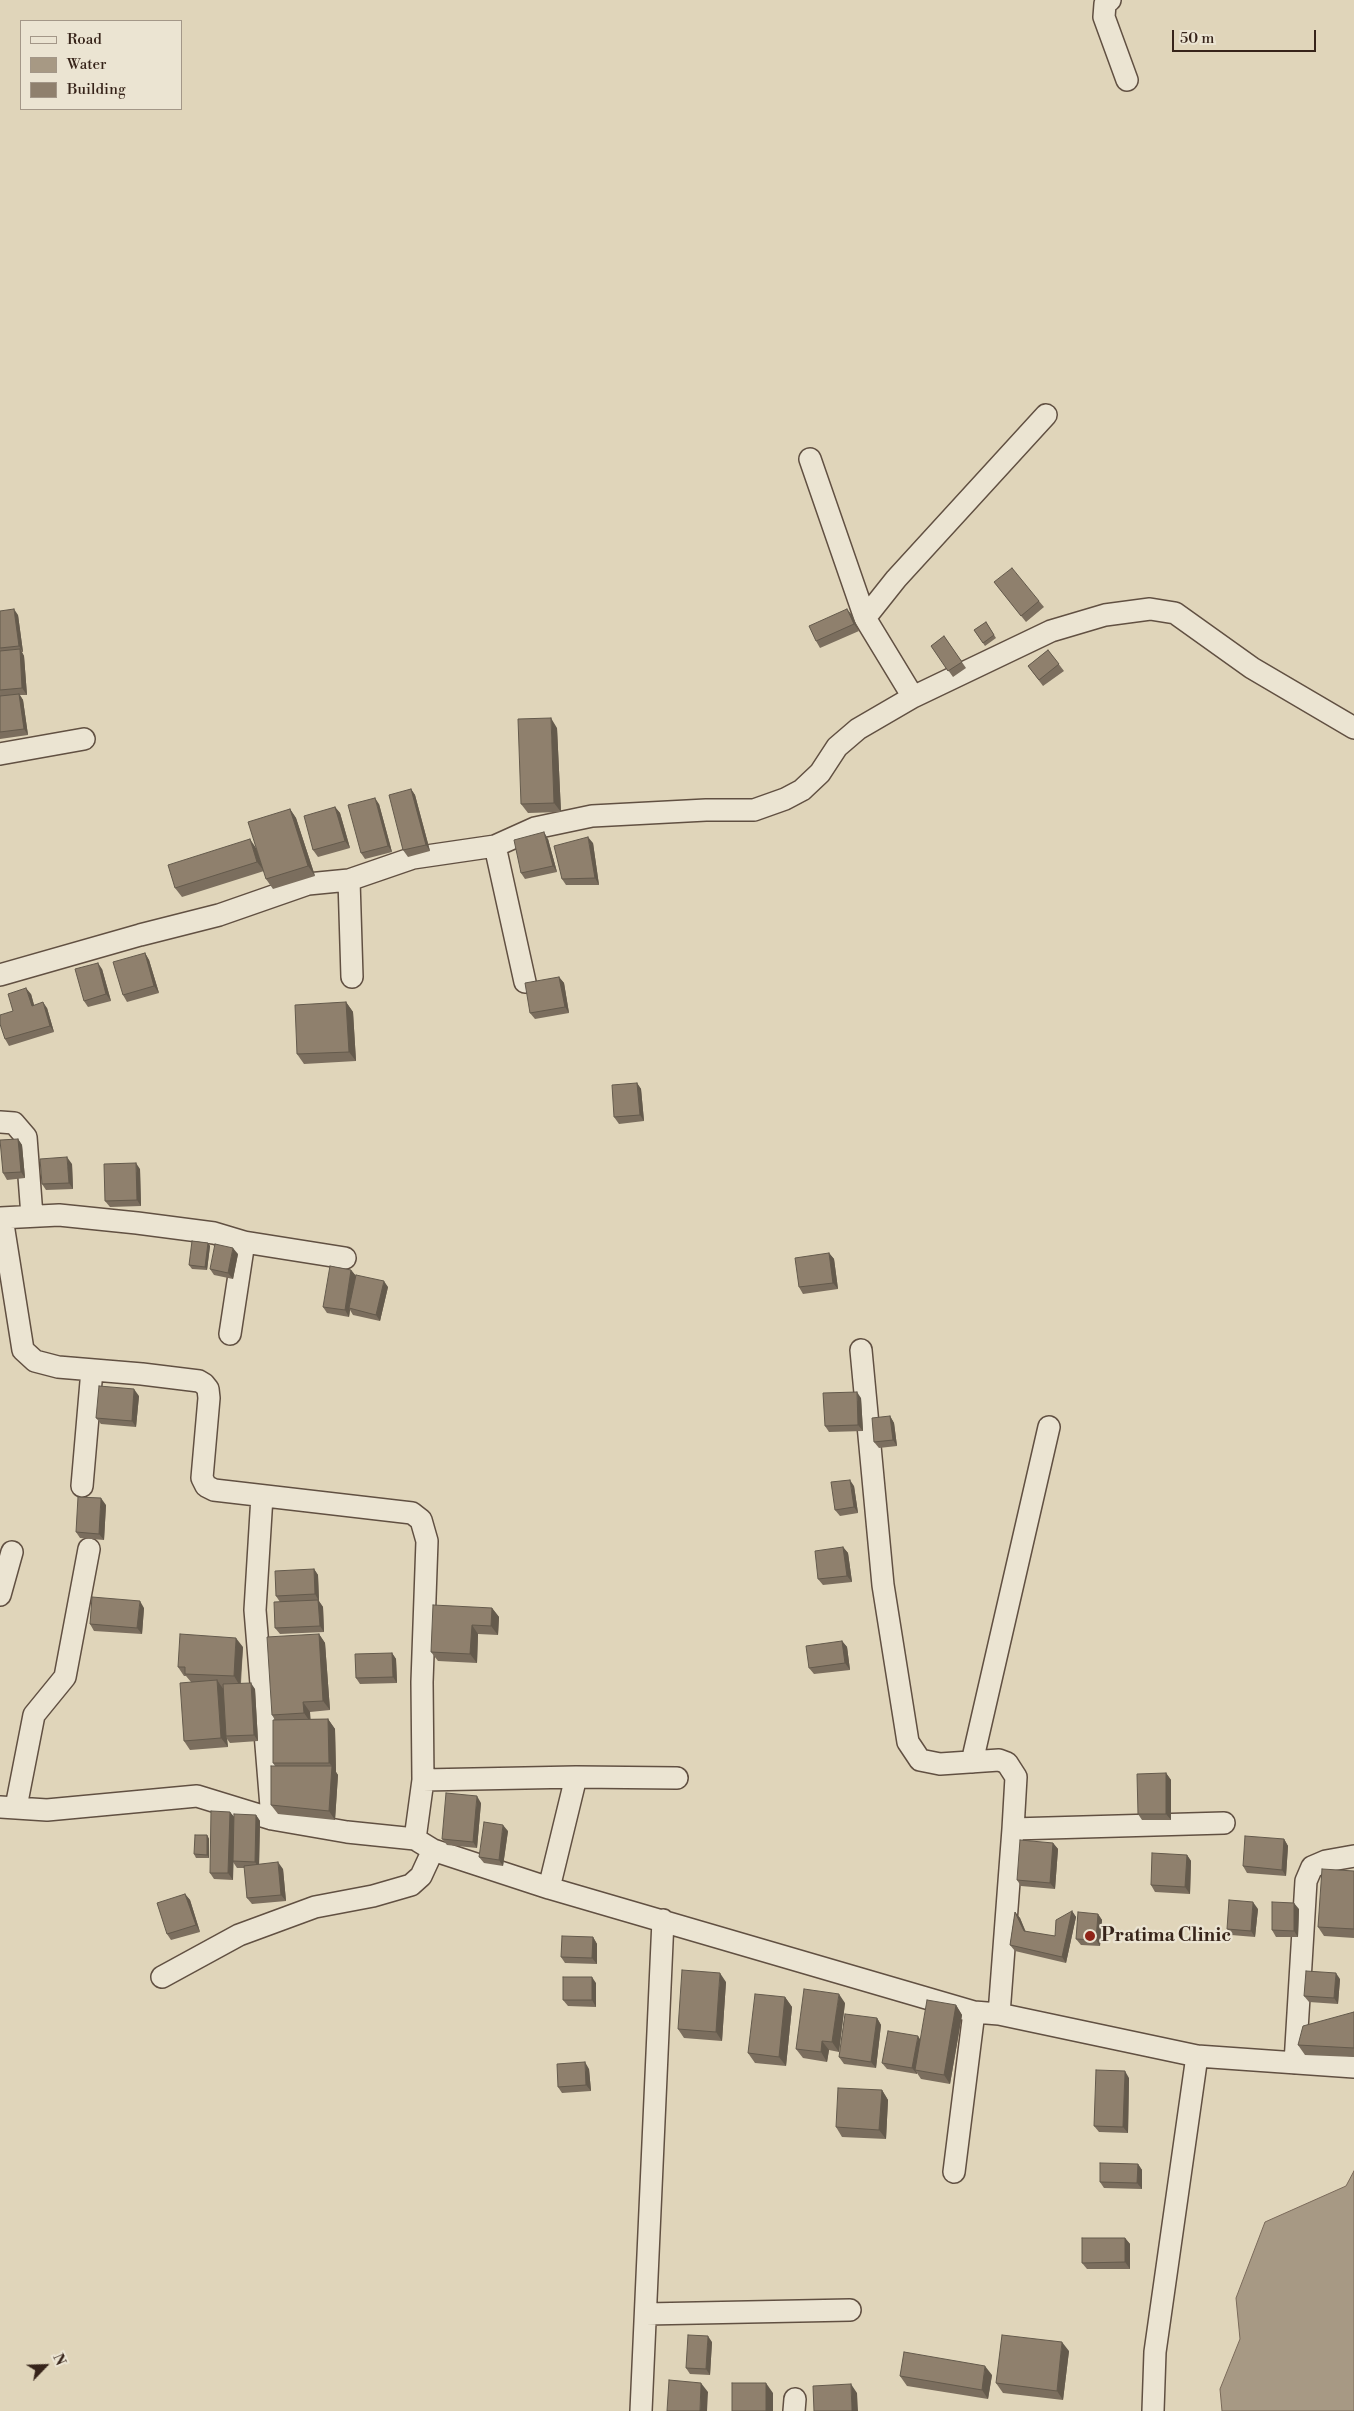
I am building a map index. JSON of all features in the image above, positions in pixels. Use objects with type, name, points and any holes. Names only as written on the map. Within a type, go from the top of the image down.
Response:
[{"type":"street","points":[[1110,0],[1105,4],[1104,16],[1127,80]]},
{"type":"street","points":[[865,618],[896,579],[1046,415]]},
{"type":"street","points":[[810,459],[865,618],[913,697]]},
{"type":"street","points":[[0,975],[140,934],[219,915],[308,884],[350,880],[413,858],[495,846],[535,828],[592,816],[706,810],[754,810],[785,799],[802,790],[820,773],[837,747],[858,729],[913,697],[1051,631],[1105,615],[1150,609],[1175,613],[1252,668],[1354,728]]},
{"type":"street","points":[[0,754],[84,739]]},
{"type":"street","points":[[495,846],[525,982]]},
{"type":"street","points":[[350,880],[352,977]]},
{"type":"street","points":[[0,1122],[14,1123],[26,1137],[32,1216]]},
{"type":"street","points":[[345,1258],[244,1242],[214,1233],[137,1223],[59,1215],[1,1218],[22,1350],[35,1361],[58,1367],[142,1374],[198,1381],[204,1384],[208,1389],[209,1398],[202,1478],[206,1486],[214,1490],[412,1513],[421,1520],[427,1541],[422,1682],[423,1780],[415,1840]]},
{"type":"street","points":[[230,1334],[244,1242]]},
{"type":"street","points":[[860,1350],[883,1585],[908,1742],[920,1760],[940,1764],[999,1760],[1007,1763],[1016,1777],[999,2014]]},
{"type":"street","points":[[82,1486],[92,1370]]},
{"type":"street","points":[[972,1762],[1049,1427]]},
{"type":"street","points":[[262,1496],[254,1610],[272,1819]]},
{"type":"street","points":[[89,1549],[65,1677],[34,1715],[8,1807],[47,1810],[198,1796],[272,1819],[347,1832],[415,1840],[433,1850],[549,1888],[974,2012],[999,2014],[1197,2056],[1354,2067]]},
{"type":"street","points":[[0,1595],[12,1552]]},
{"type":"street","points":[[423,1780],[576,1777],[677,1778]]},
{"type":"street","points":[[549,1888],[576,1777]]},
{"type":"street","points":[[1013,1828],[1224,1823]]},
{"type":"street","points":[[162,1977],[239,1935],[315,1907],[373,1896],[411,1885],[421,1876],[433,1850]]},
{"type":"street","points":[[1295,2063],[1306,1881],[1312,1867],[1354,1856]]},
{"type":"street","points":[[641,2411],[663,1920]]},
{"type":"street","points":[[954,2172],[974,2012]]},
{"type":"street","points":[[1152,2411],[1155,2352],[1197,2056]]},
{"type":"street","points":[[646,2314],[850,2310]]},
{"type":"water","points":[[1354,2171],[1354,2411],[1222,2411],[1220,2389],[1240,2339],[1236,2298],[1265,2222],[1346,2186]]},
{"type":"building","points":[[1012,568],[1039,601],[1021,616],[994,582]]},
{"type":"building","points":[[14,609],[19,646],[0,648],[0,611]]},
{"type":"building","points":[[847,609],[854,624],[816,641],[809,626]]},
{"type":"building","points":[[986,622],[994,635],[983,643],[974,630]]},
{"type":"building","points":[[944,636],[962,662],[948,671],[931,646]]},
{"type":"building","points":[[20,649],[22,688],[0,690],[0,651]]},
{"type":"building","points":[[1048,650],[1059,664],[1039,680],[1028,666]]},
{"type":"building","points":[[19,694],[24,729],[0,732],[0,696]]},
{"type":"building","points":[[551,718],[554,803],[521,804],[518,719]]},
{"type":"building","points":[[411,789],[426,845],[403,850],[389,795]]},
{"type":"building","points":[[375,798],[388,846],[361,853],[348,805]]},
{"type":"building","points":[[335,807],[345,841],[313,850],[304,816]]},
{"type":"building","points":[[290,809],[308,866],[266,879],[248,822]]},
{"type":"building","points":[[544,832],[553,866],[521,873],[514,840]]},
{"type":"building","points":[[588,837],[595,878],[562,879],[554,846]]},
{"type":"building","points":[[250,839],[257,862],[175,888],[168,865]]},
{"type":"building","points":[[145,953],[154,986],[123,995],[113,962]]},
{"type":"building","points":[[98,963],[106,994],[84,1001],[75,969]]},
{"type":"building","points":[[559,977],[565,1007],[530,1013],[525,983]]},
{"type":"building","points":[[26,988],[32,1006],[43,1002],[50,1026],[5,1039],[0,1024],[0,1015],[13,1011],[8,994]]},
{"type":"building","points":[[346,1002],[349,1052],[297,1054],[295,1005]]},
{"type":"building","points":[[637,1083],[640,1115],[614,1117],[612,1085]]},
{"type":"building","points":[[18,1139],[21,1172],[3,1173],[0,1140]]},
{"type":"building","points":[[67,1157],[69,1183],[42,1184],[40,1159]]},
{"type":"building","points":[[136,1163],[137,1200],[105,1201],[104,1164]]},
{"type":"building","points":[[192,1241],[208,1243],[205,1267],[189,1265]]},
{"type":"building","points":[[215,1244],[233,1248],[228,1273],[210,1269]]},
{"type":"building","points":[[829,1253],[833,1283],[799,1287],[795,1258]]},
{"type":"building","points":[[330,1266],[351,1270],[345,1310],[323,1307]]},
{"type":"building","points":[[356,1275],[384,1281],[376,1315],[349,1308]]},
{"type":"building","points":[[99,1386],[134,1389],[132,1421],[96,1418]]},
{"type":"building","points":[[857,1392],[858,1425],[825,1426],[823,1393]]},
{"type":"building","points":[[890,1416],[893,1440],[874,1442],[872,1418]]},
{"type":"building","points":[[850,1480],[854,1507],[835,1510],[831,1482]]},
{"type":"building","points":[[78,1497],[101,1498],[99,1534],[76,1532]]},
{"type":"building","points":[[843,1547],[847,1576],[818,1579],[815,1551]]},
{"type":"building","points":[[314,1569],[315,1594],[276,1596],[275,1571]]},
{"type":"building","points":[[92,1597],[140,1601],[137,1628],[90,1624]]},
{"type":"building","points":[[318,1600],[320,1626],[275,1628],[274,1602]]},
{"type":"building","points":[[433,1605],[492,1608],[491,1626],[472,1625],[470,1654],[431,1652]]},
{"type":"building","points":[[180,1634],[236,1638],[234,1676],[185,1674],[185,1667],[178,1667]]},
{"type":"building","points":[[319,1634],[323,1701],[303,1702],[304,1713],[272,1715],[267,1637]]},
{"type":"building","points":[[842,1641],[845,1663],[809,1668],[806,1646]]},
{"type":"building","points":[[392,1653],[393,1677],[356,1678],[355,1654]]},
{"type":"building","points":[[217,1680],[221,1738],[184,1741],[180,1683]]},
{"type":"building","points":[[251,1683],[254,1735],[226,1736],[223,1684]]},
{"type":"building","points":[[328,1719],[329,1763],[273,1763],[273,1720]]},
{"type":"building","points":[[271,1766],[332,1766],[329,1811],[271,1805]]},
{"type":"building","points":[[1166,1773],[1166,1814],[1138,1814],[1137,1774]]},
{"type":"building","points":[[446,1793],[477,1796],[473,1842],[442,1839]]},
{"type":"building","points":[[211,1811],[230,1812],[228,1873],[210,1873]]},
{"type":"building","points":[[234,1814],[256,1815],[255,1862],[233,1861]]},
{"type":"building","points":[[484,1822],[503,1825],[499,1860],[479,1857]]},
{"type":"building","points":[[195,1835],[207,1835],[207,1855],[194,1854]]},
{"type":"building","points":[[1245,1836],[1284,1839],[1282,1870],[1243,1866]]},
{"type":"building","points":[[1020,1840],[1053,1843],[1050,1883],[1017,1880]]},
{"type":"building","points":[[1152,1853],[1187,1855],[1185,1887],[1151,1885]]},
{"type":"building","points":[[278,1862],[281,1895],[247,1898],[244,1866]]},
{"type":"building","points":[[1322,1869],[1354,1871],[1354,1929],[1318,1927]]},
{"type":"building","points":[[185,1894],[196,1925],[167,1934],[157,1903]]},
{"type":"building","points":[[1229,1900],[1253,1902],[1251,1931],[1227,1929]]},
{"type":"building","points":[[1272,1902],[1294,1903],[1294,1931],[1272,1930]]},
{"type":"building","points":[[1072,1911],[1062,1957],[1010,1945],[1015,1912],[1024,1931],[1055,1936],[1056,1920]]},
{"type":"building","points":[[1078,1912],[1098,1914],[1096,1940],[1076,1939]]},
{"type":"building","points":[[562,1936],[593,1937],[592,1958],[561,1957]]},
{"type":"building","points":[[682,1970],[720,1973],[716,2032],[678,2029]]},
{"type":"building","points":[[1306,1971],[1336,1973],[1334,1998],[1304,1996]]},
{"type":"building","points":[[563,1977],[592,1977],[592,2000],[563,2000]]},
{"type":"building","points":[[804,1989],[839,1994],[832,2042],[822,2041],[821,2052],[796,2049]]},
{"type":"building","points":[[755,1994],[785,1997],[779,2057],[748,2053]]},
{"type":"building","points":[[927,2000],[956,2005],[944,2075],[915,2070]]},
{"type":"building","points":[[1354,2012],[1354,2048],[1298,2045],[1303,2026]]},
{"type":"building","points":[[845,2014],[877,2018],[871,2062],[839,2057]]},
{"type":"building","points":[[888,2031],[918,2036],[912,2068],[882,2063]]},
{"type":"building","points":[[585,2062],[586,2085],[558,2087],[557,2064]]},
{"type":"building","points":[[1096,2070],[1125,2071],[1123,2127],[1094,2126]]},
{"type":"building","points":[[838,2088],[882,2090],[879,2130],[836,2127]]},
{"type":"building","points":[[1100,2163],[1138,2164],[1137,2183],[1100,2182]]},
{"type":"building","points":[[1082,2238],[1125,2238],[1125,2262],[1082,2263]]},
{"type":"building","points":[[688,2335],[708,2336],[706,2369],[686,2368]]},
{"type":"building","points":[[1002,2335],[1062,2342],[1057,2391],[996,2383]]},
{"type":"building","points":[[904,2352],[985,2366],[982,2390],[900,2376]]},
{"type":"building","points":[[669,2380],[701,2383],[700,2411],[667,2411]]},
{"type":"building","points":[[732,2383],[766,2383],[766,2411],[732,2411]]},
{"type":"building","points":[[851,2384],[852,2411],[814,2411],[813,2386]]},
{"type":"place","name":"Pratima Clinic","points":[[1090,1936]]}]
